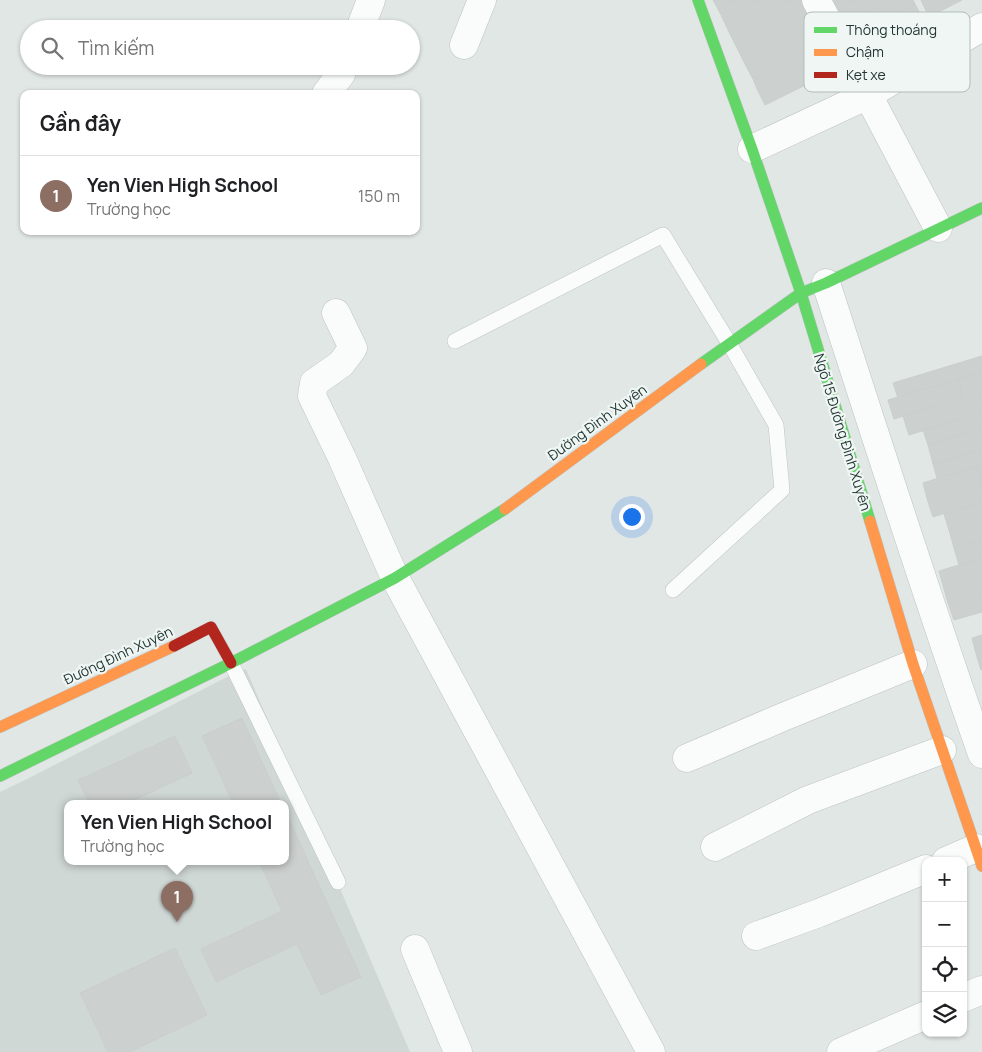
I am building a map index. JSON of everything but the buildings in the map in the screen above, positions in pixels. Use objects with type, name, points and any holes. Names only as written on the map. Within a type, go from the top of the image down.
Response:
[{"type":"street","points":[[363,20],[371,0]]},
{"type":"street","points":[[464,45],[482,0]]},
{"type":"street","name":"Ngõ 15 Đường Đình Xuyên","points":[[698,0],[752,149],[801,293],[913,664],[979,857]]},
{"type":"street","points":[[816,0],[823,12]]},
{"type":"street","points":[[970,34],[982,27]]},
{"type":"street","points":[[329,90],[340,75]]},
{"type":"street","points":[[866,92],[938,228]]},
{"type":"street","points":[[752,149],[873,92]]},
{"type":"street","name":"Đường Đình Xuyên","points":[[0,776],[231,663],[395,578],[500,512],[801,293],[826,283],[982,208]]},
{"type":"street","name":"Ngõ 15 Đường Đình Xuyên","points":[[826,283],[891,485],[982,754]]},
{"type":"street","points":[[336,313],[353,348],[341,364],[314,382],[312,396],[342,458],[395,578],[651,1052]]},
{"type":"street","name":"Đường Đình Xuyên","points":[[0,727],[211,627],[231,663]]},
{"type":"street","points":[[687,758],[913,664]]},
{"type":"street","points":[[715,847],[808,800],[942,750]]},
{"type":"street","points":[[756,936],[819,913],[922,871]]},
{"type":"street","points":[[415,949],[458,1052]]},
{"type":"street","points":[[967,996],[982,990]]},
{"type":"street","points":[[841,1052],[922,1016]]},
{"type":"lane","points":[[455,341],[664,235],[776,425],[782,490],[673,590]]},
{"type":"lane","points":[[231,663],[338,882]]},
{"type":"shaded area","points":[[246,669],[410,1052],[0,1052],[0,792]]},
{"type":"traffic: fast","points":[[698,0],[752,149],[801,293],[870,521]]},
{"type":"traffic: fast","points":[[701,364],[801,293],[826,283],[982,208]]},
{"type":"traffic: fast","points":[[0,776],[231,663],[395,578],[505,509]]},
{"type":"traffic: slow","points":[[505,509],[701,364]]},
{"type":"traffic: slow","points":[[870,521],[913,664],[982,866]]},
{"type":"traffic: slow","points":[[0,727],[174,646]]},
{"type":"traffic: jam","points":[[174,646],[211,627],[231,663]]},
{"type":"place","name":"Yen Vien High School","points":[[177,922]]}]
